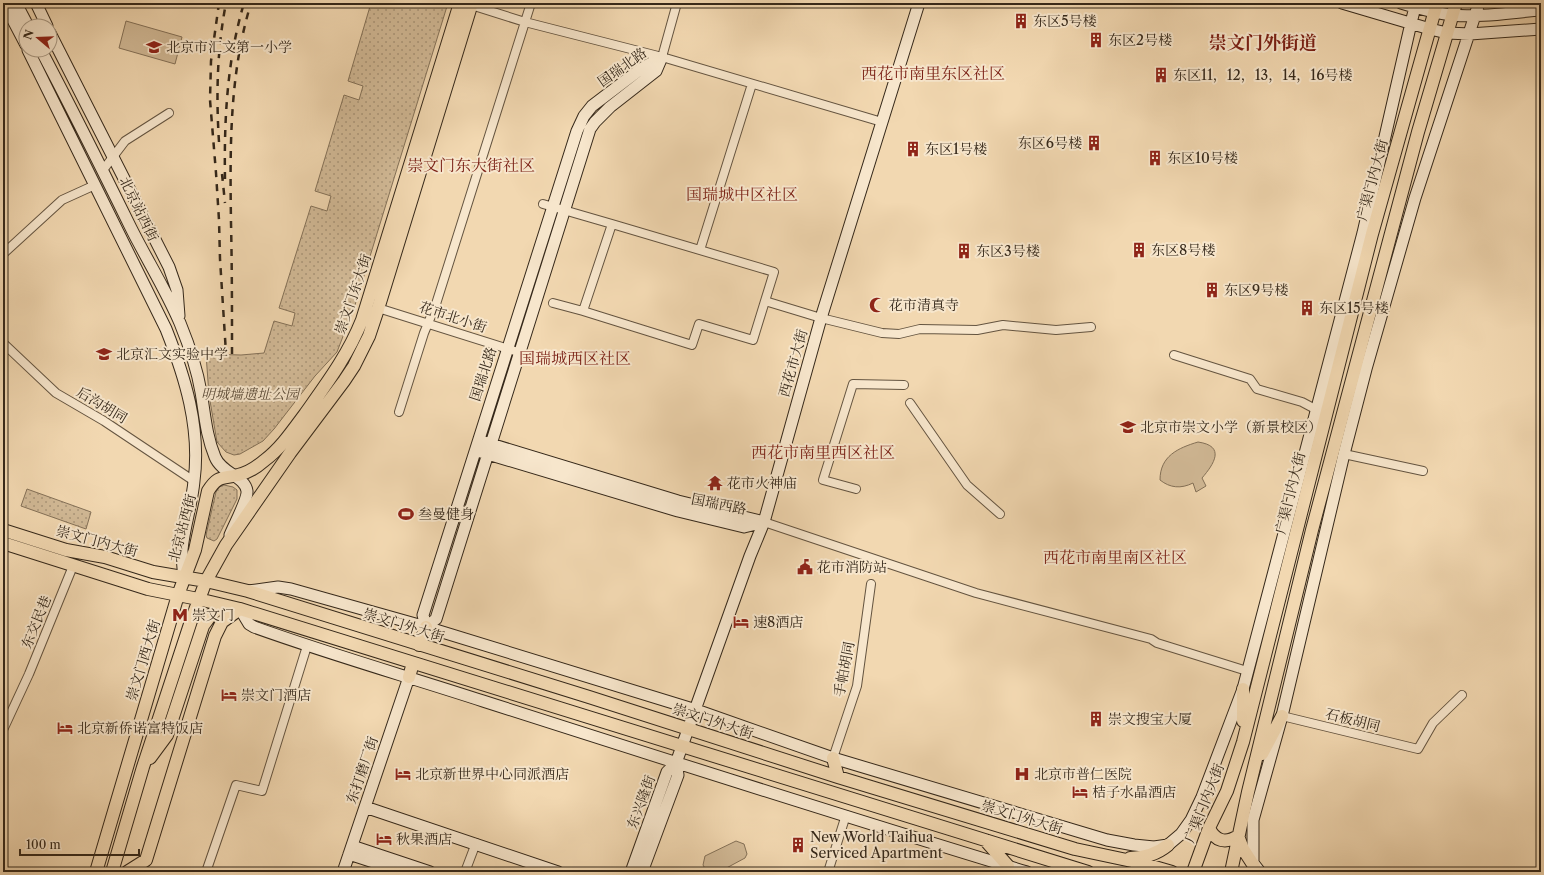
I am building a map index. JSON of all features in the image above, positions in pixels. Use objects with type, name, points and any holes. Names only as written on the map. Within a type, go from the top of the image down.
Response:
[{"type":"main road","points":[[1231,872],[1253,771],[1314,522],[1418,132],[1456,3]]},
{"type":"main road","name":"崇文门东大街","points":[[198,599],[226,545],[290,453],[354,366],[368,336],[378,308],[468,4]]},
{"type":"main road","name":"崇文门东大街","points":[[233,476],[255,468],[277,449],[331,379],[354,340],[468,4]]},
{"type":"main road","name":"广渠门内大街","points":[[1194,872],[1210,828],[1227,791],[1243,742],[1370,241],[1436,7]]},
{"type":"main road","name":"北京站西街","points":[[184,578],[195,550],[208,491],[220,478],[233,476]]},
{"type":"main road","name":"崇文门内大街","points":[[3,530],[66,550],[105,557],[153,572],[184,578]]},
{"type":"main road","name":"崇文门内大街","points":[[3,542],[73,566],[148,589],[178,595]]},
{"type":"main road","name":"崇文门外大街","points":[[184,578],[206,581],[248,591],[838,777],[1075,849],[1112,857],[1142,868],[1172,872]]},
{"type":"main road","name":"崇文门西大街","points":[[96,872],[184,578]]},
{"type":"main road","points":[[178,595],[240,609],[1088,872]]},
{"type":"main road","points":[[112,872],[143,767],[198,599]]},
{"type":"main road","points":[[143,767],[167,735],[203,626],[211,615],[223,605]]},
{"type":"main road","points":[[127,872],[146,860],[215,636],[222,622],[240,609]]},
{"type":"main road","points":[[419,645],[426,627]]},
{"type":"main road","points":[[409,677],[413,663]]},
{"type":"main road","points":[[1243,742],[1244,689]]},
{"type":"main road","points":[[1253,771],[1282,716]]},
{"type":"main road","points":[[833,758],[838,777]]},
{"type":"main road","points":[[1210,828],[1213,836],[1217,839],[1231,840],[1238,836]]},
{"type":"main road","points":[[1238,836],[1243,849],[1257,869]]},
{"type":"main road","points":[[984,839],[1008,866]]},
{"type":"main road","points":[[1112,857],[1136,858],[1160,851],[1168,845]]},
{"type":"street","points":[[4,3],[18,30]]},
{"type":"street","points":[[16,3],[24,18]]},
{"type":"street","points":[[22,3],[29,18]]},
{"type":"street","points":[[36,3],[43,18]]},
{"type":"street","points":[[399,412],[424,333],[436,304],[531,3]]},
{"type":"street","points":[[662,57],[677,3]]},
{"type":"street","name":"西花市大街","points":[[676,763],[750,556],[764,522],[822,318],[919,3]]},
{"type":"street","points":[[1342,3],[1411,24],[1447,33],[1470,34],[1541,30]]},
{"type":"street","points":[[1401,3],[1436,7],[1452,15],[1475,15],[1541,10]]},
{"type":"street","points":[[1257,869],[1252,855],[1253,820],[1282,716],[1344,454],[1366,369],[1415,198],[1479,3]]},
{"type":"street","points":[[468,4],[524,22],[662,57],[882,122]]},
{"type":"street","name":"广渠门内大街","points":[[1168,845],[1181,834],[1194,814],[1244,689],[1247,672],[1364,233],[1416,5]]},
{"type":"street","points":[[58,49],[169,267],[177,290],[180,323]]},
{"type":"street","name":"国瑞北路","points":[[662,57],[656,71],[610,107],[595,122],[590,130],[436,619],[426,627],[423,615],[507,349],[548,205],[571,147],[584,116],[592,106],[642,68],[662,57]]},
{"type":"street","name":"北京站西街","points":[[32,58],[166,329],[189,394],[196,450],[194,480],[182,548],[184,578]]},
{"type":"street","name":"北京站西街","points":[[46,58],[180,323],[193,359],[201,391],[206,430],[215,458],[224,470],[233,476]]},
{"type":"street","points":[[700,250],[752,84]]},
{"type":"street","points":[[102,170],[124,141],[169,113]]},
{"type":"street","points":[[3,254],[62,200],[95,185]]},
{"type":"street","points":[[548,205],[774,272],[754,340],[698,324],[692,345],[553,303]]},
{"type":"street","points":[[583,312],[612,224]]},
{"type":"street","points":[[765,301],[822,318],[887,333],[899,334],[920,329],[977,330],[1003,325],[1056,330],[1091,327]]},
{"type":"street","name":"花市北小街","points":[[378,308],[428,322],[518,352]]},
{"type":"street","name":"后沟胡同","points":[[3,343],[56,392],[104,421],[194,480]]},
{"type":"street","points":[[1174,355],[1250,379],[1257,389],[1302,402],[1317,410]]},
{"type":"street","points":[[856,489],[823,480],[853,384],[904,385]]},
{"type":"street","points":[[910,403],[967,485],[1000,514]]},
{"type":"street","name":"国瑞西路","points":[[477,445],[685,513],[744,527],[764,522]]},
{"type":"street","points":[[1344,454],[1423,471]]},
{"type":"street","name":"崇文门东大街","points":[[226,545],[248,494],[246,486],[239,478],[233,476]]},
{"type":"street","points":[[764,522],[976,593],[1150,639],[1247,672]]},
{"type":"street","name":"东交民巷","points":[[3,730],[29,674],[73,566]]},
{"type":"street","name":"手帕胡同","points":[[833,758],[857,686],[872,584]]},
{"type":"street","name":"崇文门外大街","points":[[248,591],[284,587],[426,627],[696,710],[833,758],[1107,840],[1134,845],[1168,845]]},
{"type":"street","points":[[240,609],[249,624],[254,627],[307,646],[409,677],[676,763],[1028,872]]},
{"type":"street","points":[[206,872],[236,785],[262,791],[307,646]]},
{"type":"street","name":"东打磨厂街","points":[[343,872],[409,677]]},
{"type":"street","name":"石板胡同","points":[[1282,716],[1418,749],[1433,724],[1462,695]]},
{"type":"street","name":"东兴隆街","points":[[631,872],[668,772],[676,763]]},
{"type":"street","name":"东兴隆街","points":[[642,872],[678,775],[676,763]]},
{"type":"street","points":[[365,807],[476,843],[558,872]]},
{"type":"street","points":[[828,872],[846,815]]},
{"type":"street","points":[[465,872],[476,843]]},
{"type":"street","points":[[350,850],[404,872]]},
{"type":"street","points":[[350,850],[430,872]]},
{"type":"green space","name":"明城墙遗址公园","points":[[371,3],[448,3],[355,305],[337,352],[315,376],[263,441],[240,454],[234,455],[226,452],[217,442],[209,395],[206,354],[241,355],[264,353],[274,321],[292,326],[295,313],[279,308],[311,206],[327,211],[331,196],[315,191],[344,95],[359,100],[363,86],[348,81]]},
{"type":"green space","points":[[126,21],[182,37],[175,64],[119,48]]},
{"type":"green space","points":[[1198,442],[1207,444],[1215,451],[1213,462],[1202,478],[1206,486],[1196,492],[1193,483],[1176,487],[1168,485],[1160,480],[1163,465],[1172,454],[1177,450]]},
{"type":"green space","points":[[224,485],[233,487],[237,490],[237,499],[217,539],[214,541],[207,538],[206,535],[216,492],[219,487]]},
{"type":"green space","points":[[27,489],[91,512],[86,529],[21,506]]},
{"type":"green space","points":[[736,841],[744,844],[747,854],[745,858],[719,872],[707,872],[703,865],[705,856]]},
{"type":"railway","points":[[219,3],[211,61],[210,100],[219,220],[226,353]]},
{"type":"railway","points":[[219,142],[218,72],[226,3]]},
{"type":"railway","points":[[225,179],[226,112],[230,68],[238,25],[244,3]]},
{"type":"railway","points":[[232,354],[232,112],[238,57],[251,3]]},
{"type":"railway","points":[[222,174],[225,203]]},
{"type":"place","name":"东区5号楼","points":[[1021,21]]},
{"type":"place","name":"东区2号楼","points":[[1096,40]]},
{"type":"place","name":"北京市汇文第一小学","points":[[154,47]]},
{"type":"place","name":"东区11，12，13，14，16号楼","points":[[1161,75]]},
{"type":"place","name":"东区6号楼","points":[[1094,143]]},
{"type":"place","name":"东区1号楼","points":[[913,149]]},
{"type":"place","name":"东区10号楼","points":[[1155,158]]},
{"type":"place","name":"东区8号楼","points":[[1139,250]]},
{"type":"place","name":"东区3号楼","points":[[964,251]]},
{"type":"place","name":"东区9号楼","points":[[1212,290]]},
{"type":"place","name":"花市清真寺","points":[[877,305]]},
{"type":"place","name":"东区15号楼","points":[[1307,308]]},
{"type":"place","name":"北京汇文实验中学","points":[[104,354]]},
{"type":"place","name":"北京市崇文小学（新景校区）","points":[[1128,427]]},
{"type":"place","name":"花市火神庙","points":[[715,483]]},
{"type":"place","name":"叁曼健身","points":[[406,514]]},
{"type":"place","name":"花市消防站","points":[[805,567]]},
{"type":"place","name":"崇文门","points":[[180,615]]},
{"type":"place","name":"速8酒店","points":[[741,622]]},
{"type":"place","name":"崇文门酒店","points":[[229,695]]},
{"type":"place","name":"崇文搜宝大厦","points":[[1096,719]]},
{"type":"place","name":"北京新侨诺富特饭店","points":[[65,728]]},
{"type":"place","name":"北京新世界中心同派酒店","points":[[403,774]]},
{"type":"place","name":"北京市普仁医院","points":[[1022,774]]},
{"type":"place","name":"桔子水晶酒店","points":[[1080,792]]},
{"type":"place","name":"秋果酒店","points":[[384,839]]},
{"type":"place","name":"New World Taihua Serviced Apartment","points":[[798,845]]},
{"type":"district","name":"崇文门外街道","points":[[1263,43]]},
{"type":"district","name":"西花市南里东区社区","points":[[933,73]]},
{"type":"district","name":"崇文门东大街社区","points":[[471,165]]},
{"type":"district","name":"国瑞城中区社区","points":[[742,194]]},
{"type":"district","name":"国瑞城西区社区","points":[[575,358]]},
{"type":"district","name":"西花市南里西区社区","points":[[823,452]]},
{"type":"district","name":"西花市南里南区社区","points":[[1115,557]]}]
